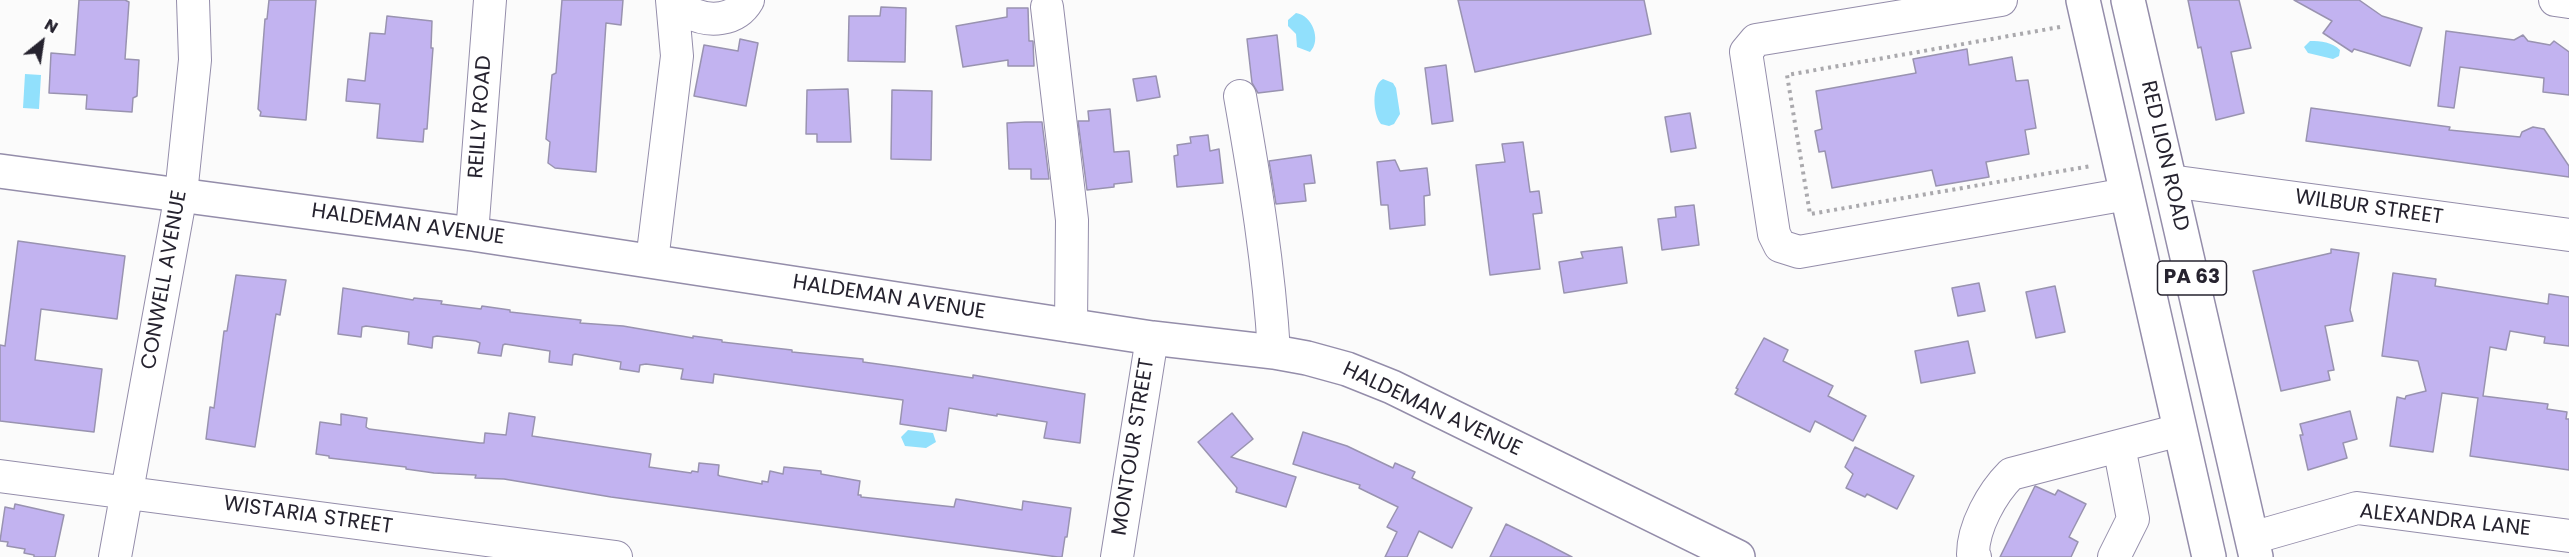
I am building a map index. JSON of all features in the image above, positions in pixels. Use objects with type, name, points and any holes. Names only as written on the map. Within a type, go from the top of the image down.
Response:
[{"type":"main road","name":"RED LION ROAD","points":[[2128,0],[2254,547]]},
{"type":"main road","name":"RED LION ROAD","points":[[2075,13],[2127,194],[2209,557]]},
{"type":"main road","name":"HALDEMAN AVENUE","points":[[0,171],[472,234],[1071,326],[1307,358],[1347,369],[1392,387],[1738,557]]},
{"type":"street","name":"CONWELL AVENUE","points":[[115,557],[181,194],[195,60],[193,0]]},
{"type":"street","name":"REILLY ROAD","points":[[472,234],[490,0]]},
{"type":"street","points":[[673,0],[688,12],[713,19],[730,17],[748,0]]},
{"type":"street","points":[[652,261],[677,56],[673,0]]},
{"type":"street","points":[[2001,0],[1756,40],[1746,52],[1774,234],[1780,246],[1799,252],[2127,194]]},
{"type":"street","points":[[2555,0],[2569,2]]},
{"type":"street","points":[[1047,7],[1072,220],[1071,326]]},
{"type":"street","points":[[677,56],[713,19]]},
{"type":"street","points":[[1240,96],[1259,208],[1274,352]]},
{"type":"street","name":"WILBUR STREET","points":[[2170,182],[2569,235]]},
{"type":"street","name":"MONTOUR STREET","points":[[1117,557],[1152,338]]},
{"type":"street","points":[[1975,557],[1973,540],[1998,487],[2011,474],[2180,430]]},
{"type":"street","points":[[2114,557],[2133,519],[2119,446]]},
{"type":"street","name":"WISTARIA STREET","points":[[0,476],[616,557]]},
{"type":"street","name":"ALEXANDRA LANE","points":[[2254,547],[2357,508],[2569,536]]},
{"type":"path","points":[[2075,13],[1787,75],[1810,214],[2098,164]]},
{"type":"water","points":[[1296,13],[1307,18],[1314,29],[1314,47],[1310,52],[1297,47],[1296,34],[1288,26],[1288,20]]},
{"type":"water","points":[[2310,41],[2333,45],[2340,50],[2339,56],[2333,59],[2308,53],[2304,47]]},
{"type":"water","points":[[25,74],[41,75],[39,109],[23,108]]},
{"type":"water","points":[[1383,79],[1393,83],[1396,88],[1400,114],[1394,124],[1389,126],[1381,124],[1378,120],[1374,100],[1376,87]]},
{"type":"water","points":[[908,430],[933,433],[936,442],[926,448],[905,446],[901,437]]},
{"type":"building","points":[[79,0],[125,0],[129,2],[125,59],[139,60],[137,96],[133,98],[132,112],[86,109],[87,95],[49,93],[51,53],[75,55]]},
{"type":"building","points":[[269,0],[316,0],[306,120],[260,116],[261,112],[258,109],[265,19],[267,19]]},
{"type":"building","points":[[562,0],[623,0],[621,25],[606,23],[596,172],[555,168],[548,163],[550,142],[546,139],[552,75],[556,73]]},
{"type":"building","points":[[1458,0],[1644,0],[1651,34],[1475,72]]},
{"type":"building","points":[[2188,0],[2239,0],[2251,48],[2231,52],[2244,113],[2216,120],[2201,47],[2198,48]]},
{"type":"building","points":[[2294,0],[2359,0],[2382,16],[2422,28],[2410,66],[2354,49],[2352,52],[2323,33],[2332,21]]},
{"type":"building","points":[[881,7],[906,8],[905,62],[848,61],[849,16],[880,16]]},
{"type":"building","points":[[1007,8],[1028,8],[1029,41],[1033,41],[1034,66],[1008,66],[1008,60],[963,67],[956,26],[1007,17]]},
{"type":"building","points":[[387,16],[432,21],[431,48],[433,48],[427,129],[424,129],[423,142],[377,138],[380,104],[346,101],[348,79],[365,81],[370,33],[385,34]]},
{"type":"building","points":[[2446,31],[2514,40],[2523,35],[2528,41],[2550,45],[2554,41],[2569,52],[2569,95],[2543,92],[2544,78],[2460,67],[2454,108],[2438,106]]},
{"type":"building","points":[[1277,35],[1283,90],[1258,93],[1252,83],[1247,39]]},
{"type":"building","points":[[740,39],[758,43],[746,106],[694,96],[704,45],[738,51]]},
{"type":"building","points":[[1967,49],[1969,65],[2012,57],[2016,81],[2028,80],[2036,128],[2025,130],[2029,154],[1986,162],[1989,177],[1936,186],[1932,170],[1832,188],[1825,151],[1819,152],[1815,131],[1822,129],[1816,91],[1916,73],[1913,59]]},
{"type":"building","points":[[1446,65],[1453,121],[1432,124],[1425,68]]},
{"type":"building","points":[[1156,76],[1160,97],[1137,101],[1133,79]]},
{"type":"building","points":[[848,89],[851,142],[817,142],[817,134],[806,134],[807,90]]},
{"type":"building","points":[[892,90],[932,91],[931,160],[891,159]]},
{"type":"building","points":[[2311,108],[2450,127],[2449,130],[2520,137],[2522,132],[2533,127],[2544,129],[2569,166],[2569,177],[2306,141]]},
{"type":"building","points":[[1110,109],[1114,152],[1129,151],[1132,182],[1087,190],[1078,121],[1089,121],[1088,111]]},
{"type":"building","points":[[1690,113],[1696,148],[1671,152],[1665,117]]},
{"type":"building","points":[[1042,122],[1049,179],[1031,179],[1031,169],[1009,169],[1007,123]]},
{"type":"building","points":[[1208,135],[1210,151],[1219,149],[1223,183],[1177,187],[1174,156],[1178,155],[1177,145],[1191,143],[1190,137]]},
{"type":"building","points":[[1523,142],[1530,192],[1539,191],[1542,213],[1533,214],[1540,269],[1490,275],[1476,165],[1505,162],[1502,144]]},
{"type":"building","points":[[1311,155],[1315,183],[1304,184],[1306,201],[1276,204],[1269,161]]},
{"type":"building","points":[[1395,160],[1400,171],[1427,168],[1430,195],[1424,196],[1425,225],[1390,229],[1388,205],[1381,205],[1377,162]]},
{"type":"building","points":[[1694,205],[1699,245],[1662,250],[1658,219],[1676,217],[1675,207]]},
{"type":"building","points":[[18,241],[125,256],[117,319],[41,309],[35,360],[102,369],[94,432],[0,421],[0,345],[5,346]]},
{"type":"building","points":[[1622,247],[1627,283],[1564,293],[1559,262],[1583,258],[1581,252]]},
{"type":"building","points":[[2331,249],[2359,253],[2350,310],[2353,321],[2325,326],[2334,370],[2328,371],[2330,380],[2281,391],[2253,271],[2331,253]]},
{"type":"building","points":[[2393,273],[2436,279],[2435,286],[2548,304],[2549,294],[2569,297],[2569,346],[2544,343],[2545,337],[2510,331],[2506,350],[2490,347],[2483,396],[2548,404],[2547,409],[2567,412],[2569,470],[2470,456],[2478,398],[2442,393],[2433,452],[2390,446],[2397,397],[2405,399],[2406,396],[2426,391],[2418,361],[2382,356]]},
{"type":"building","points":[[236,275],[286,280],[280,315],[276,314],[255,447],[206,439],[210,407],[214,408],[224,331],[227,331]]},
{"type":"building","points":[[1979,283],[1985,311],[1958,316],[1952,288]]},
{"type":"building","points":[[2055,286],[2065,332],[2036,338],[2026,292]]},
{"type":"building","points":[[343,288],[413,300],[414,298],[442,301],[441,304],[481,309],[482,306],[510,310],[510,312],[581,320],[580,323],[623,326],[693,338],[693,336],[722,340],[722,342],[792,350],[792,352],[863,359],[863,362],[973,378],[973,375],[1085,394],[1080,443],[1044,438],[1047,422],[949,408],[946,431],[900,424],[903,400],[714,374],[713,383],[681,379],[683,369],[646,364],[640,365],[639,372],[620,369],[621,362],[575,354],[572,365],[549,362],[550,351],[505,344],[501,356],[478,353],[480,343],[476,341],[437,336],[433,337],[432,348],[408,344],[409,332],[366,326],[362,327],[361,337],[338,334]]},
{"type":"building","points":[[1764,338],[1788,350],[1783,361],[1833,386],[1828,396],[1866,416],[1853,441],[1815,421],[1810,432],[1735,394],[1738,389],[1736,388]]},
{"type":"building","points":[[1968,341],[1975,373],[1921,383],[1915,351]]},
{"type":"building","points":[[2350,411],[2357,439],[2343,443],[2347,458],[2308,470],[2300,435],[2303,435],[2300,424]]},
{"type":"building","points":[[509,413],[535,417],[532,436],[651,454],[649,467],[691,473],[692,471],[698,472],[699,463],[719,465],[718,475],[720,476],[762,484],[762,481],[768,482],[770,471],[783,474],[784,467],[821,471],[821,474],[860,481],[858,495],[861,497],[954,507],[956,499],[1022,510],[1023,501],[1071,508],[1067,537],[1065,537],[1062,557],[1058,557],[611,497],[504,479],[475,478],[476,475],[434,473],[406,469],[406,467],[329,458],[329,456],[316,454],[320,422],[341,425],[341,414],[367,418],[366,427],[369,429],[484,443],[485,433],[506,435]]},
{"type":"building","points":[[1232,413],[1253,439],[1231,457],[1296,477],[1286,507],[1236,492],[1237,488],[1198,442]]},
{"type":"building","points":[[1303,432],[1347,446],[1393,468],[1395,463],[1415,472],[1412,478],[1472,508],[1452,548],[1419,531],[1407,557],[1385,557],[1397,532],[1387,527],[1398,507],[1359,488],[1360,485],[1293,464]]},
{"type":"building","points":[[1855,447],[1914,476],[1897,509],[1867,494],[1865,497],[1846,488],[1853,474],[1845,467]]},
{"type":"building","points":[[2035,486],[2055,495],[2058,490],[2086,504],[2069,537],[2078,542],[2071,557],[2000,557]]},
{"type":"building","points":[[15,504],[64,515],[55,557],[34,557],[34,555],[24,553],[25,549],[7,546],[8,542],[0,541],[5,507],[14,509]]},
{"type":"building","points":[[1506,524],[1541,541],[1572,557],[1490,557]]}]
